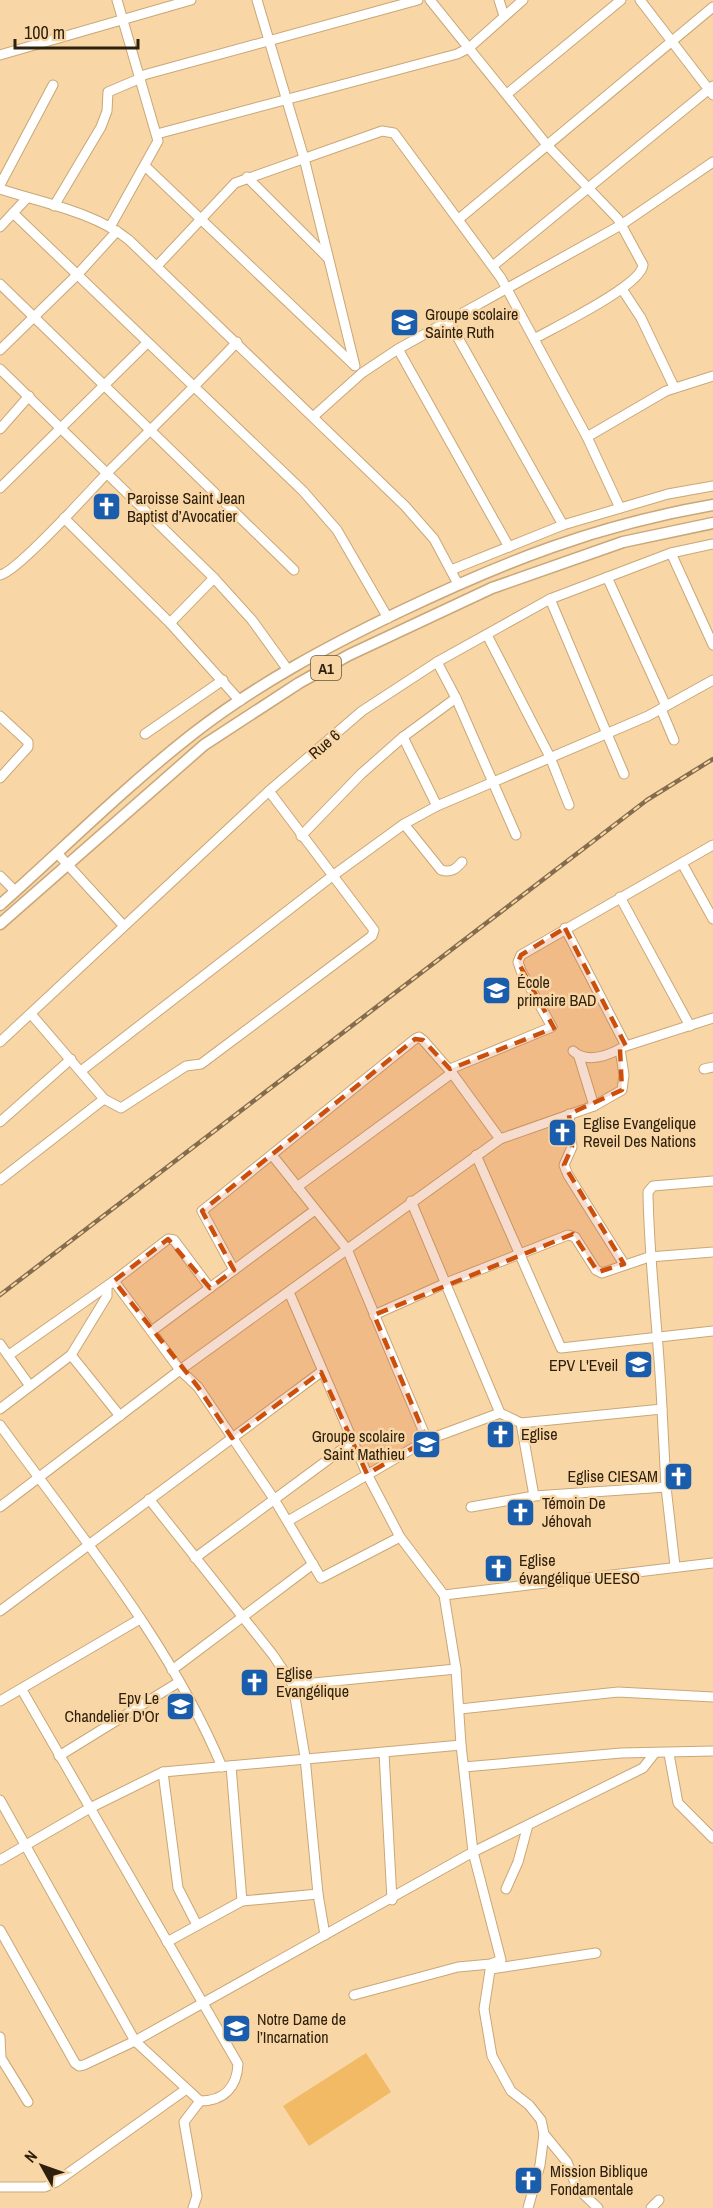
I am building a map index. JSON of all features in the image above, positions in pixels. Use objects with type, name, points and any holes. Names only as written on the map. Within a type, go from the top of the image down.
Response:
[{"type":"main road","name":"A1","points":[[0,905],[194,733],[288,670],[458,584],[594,532],[627,522],[713,505]]},
{"type":"main road","name":"A1","points":[[0,924],[204,745],[252,712],[349,655],[492,588],[623,542],[713,523]]},
{"type":"street","points":[[0,350],[78,274],[114,229],[158,144],[141,77],[117,0]]},
{"type":"street","points":[[0,55],[121,18],[191,0]]},
{"type":"street","points":[[257,0],[304,158],[358,370]]},
{"type":"street","points":[[54,206],[101,128],[107,111],[108,92],[141,77],[418,0]]},
{"type":"street","points":[[430,0],[547,145],[621,225],[643,268],[622,289],[534,339]]},
{"type":"street","points":[[499,0],[504,16]]},
{"type":"street","points":[[157,134],[469,48],[523,0]]},
{"type":"street","points":[[507,94],[621,0]]},
{"type":"street","points":[[494,265],[711,90],[639,0]]},
{"type":"street","points":[[460,218],[713,7]]},
{"type":"street","points":[[53,85],[0,187],[114,229],[158,266],[418,520],[434,539],[458,584]]},
{"type":"street","points":[[158,266],[222,194],[247,177],[388,131],[394,133],[494,265],[587,437],[621,508]]},
{"type":"street","points":[[314,416],[358,370],[621,225],[713,162]]},
{"type":"street","points":[[145,166],[358,370]]},
{"type":"street","points":[[247,177],[328,258]]},
{"type":"street","points":[[0,226],[27,198]]},
{"type":"street","points":[[13,213],[78,274],[147,344],[303,491],[337,530],[388,618]]},
{"type":"street","points":[[0,284],[294,570]]},
{"type":"street","points":[[622,289],[641,318],[674,387]]},
{"type":"street","points":[[448,320],[562,525]]},
{"type":"street","points":[[0,575],[14,567],[64,518],[237,342]]},
{"type":"street","points":[[0,488],[147,344]]},
{"type":"street","points":[[398,349],[509,547]]},
{"type":"street","points":[[0,369],[214,578],[252,620],[288,670]]},
{"type":"street","points":[[587,437],[674,387],[713,376]]},
{"type":"street","points":[[0,429],[29,396]]},
{"type":"street","points":[[452,570],[562,525],[668,494],[713,486]]},
{"type":"street","points":[[64,518],[170,623],[240,701]]},
{"type":"street","name":"Rue 6","points":[[0,1042],[269,791],[359,714],[437,662],[550,599],[671,553],[713,544]]},
{"type":"street","points":[[671,553],[713,645]]},
{"type":"street","points":[[170,623],[214,578]]},
{"type":"street","points":[[607,578],[663,708],[674,740]]},
{"type":"street","points":[[550,599],[624,774]]},
{"type":"street","points":[[487,635],[550,757],[568,805]]},
{"type":"street","points":[[437,662],[456,698],[516,835]]},
{"type":"street","points":[[146,734],[223,680]]},
{"type":"street","points":[[81,1071],[331,877],[404,824],[437,806],[663,708],[713,680]]},
{"type":"street","points":[[301,836],[361,774],[403,737],[456,698]]},
{"type":"street","points":[[0,716],[28,742],[28,747],[0,778]]},
{"type":"street","points":[[403,737],[437,806]]},
{"type":"street","points":[[31,1014],[104,1099],[121,1108],[186,1065],[201,1064],[372,936],[374,930],[331,877],[269,791]]},
{"type":"street","points":[[404,824],[441,870],[447,872],[455,869],[462,862]]},
{"type":"street","points":[[297,1187],[451,1071],[550,1030],[552,1025],[518,962],[521,955],[620,897],[682,865],[713,845]]},
{"type":"street","points":[[57,853],[123,926]]},
{"type":"street","points":[[682,865],[713,919]]},
{"type":"street","points":[[0,876],[15,891]]},
{"type":"street","points":[[620,897],[690,1026]]},
{"type":"street","points":[[0,1507],[180,1370],[500,1138],[594,1106],[622,1090],[623,1048],[565,928]]},
{"type":"street","points":[[594,1106],[576,1054],[594,1059],[713,1018]]},
{"type":"street","points":[[234,1270],[202,1211],[419,1037],[451,1071],[500,1138]]},
{"type":"street","points":[[0,1122],[70,1059]]},
{"type":"street","points":[[0,1180],[104,1099]]},
{"type":"street","points":[[569,1114],[572,1147],[564,1165],[624,1264]]},
{"type":"street","points":[[272,1155],[347,1249],[427,1440]]},
{"type":"street","points":[[476,1155],[561,1348],[713,1331]]},
{"type":"street","points":[[675,1566],[666,1487],[659,1336],[649,1257],[650,1188],[713,1180]]},
{"type":"street","points":[[411,1201],[500,1413],[521,1423],[662,1409]]},
{"type":"street","points":[[153,1330],[315,1210]]},
{"type":"street","points":[[374,1315],[446,1283],[519,1256],[562,1237],[573,1235],[598,1272],[649,1257],[713,1252]]},
{"type":"street","points":[[9,1355],[110,1284],[168,1239],[174,1240],[210,1288]]},
{"type":"street","points":[[110,1284],[153,1330],[180,1370],[198,1387],[274,1499],[321,1578],[325,1578],[400,1537]]},
{"type":"street","points":[[0,1409],[71,1355],[106,1296],[110,1284]]},
{"type":"street","points":[[289,1292],[321,1372],[367,1474],[400,1537],[444,1595],[456,1669],[460,1709],[460,1744],[473,1852],[501,1960],[491,1967],[484,2009],[492,2056],[511,2091],[529,2105],[541,2120],[544,2134],[540,2165],[528,2208]]},
{"type":"street","points":[[0,1344],[30,1386]]},
{"type":"street","points":[[71,1355],[120,1416]]},
{"type":"street","points":[[0,1611],[321,1372]]},
{"type":"street","points":[[288,1521],[427,1440],[500,1413]]},
{"type":"street","points":[[521,1423],[534,1496]]},
{"type":"street","points":[[0,1425],[140,1619],[227,1766],[242,1901]]},
{"type":"street","points":[[195,1558],[352,1442]]},
{"type":"street","points":[[471,1507],[534,1496],[666,1487]]},
{"type":"street","points":[[149,1499],[273,1655],[293,1685],[305,1757],[318,1894],[325,1935]]},
{"type":"street","points":[[444,1595],[713,1563]]},
{"type":"street","points":[[172,1670],[313,1564]]},
{"type":"street","points":[[0,1701],[140,1619]]},
{"type":"street","points":[[293,1685],[456,1669]]},
{"type":"street","points":[[59,1756],[179,1682]]},
{"type":"street","points":[[0,1800],[135,2041],[185,2090],[200,2101],[217,2099],[226,2094],[238,2077],[238,2064],[22,1690]]},
{"type":"street","points":[[460,1709],[618,1692],[713,1697]]},
{"type":"street","points":[[0,1860],[90,1808],[163,1772],[305,1757],[384,1753],[460,1744]]},
{"type":"street","points":[[464,1767],[621,1753],[669,1754],[713,1751]]},
{"type":"street","points":[[384,1753],[392,1900]]},
{"type":"street","points":[[0,1930],[79,2066],[135,2041],[392,1900],[473,1852],[643,1768],[654,1754]]},
{"type":"street","points":[[669,1754],[678,1803],[713,1838]]},
{"type":"street","points":[[163,1772],[175,1876],[182,1897],[197,1925]]},
{"type":"street","points":[[506,1889],[518,1862],[528,1825]]},
{"type":"street","points":[[167,1942],[242,1901],[318,1894]]},
{"type":"street","points":[[354,1995],[458,1967],[491,1967],[596,1953]]},
{"type":"street","points":[[0,2037],[2,2058],[28,2102]]},
{"type":"street","points":[[0,2187],[45,2187],[56,2182],[185,2090]]},
{"type":"street","points":[[193,2208],[198,2196],[184,2122],[200,2101]]},
{"type":"street","points":[[544,2134],[567,2162],[577,2188],[598,2208]]},
{"type":"street","points":[[651,2208],[659,2200]]},
{"type":"highlighted area","points":[[565,928],[626,1046],[620,1049],[622,1090],[569,1114],[572,1147],[564,1165],[624,1264],[598,1272],[573,1234],[374,1315],[427,1440],[367,1474],[321,1372],[232,1438],[198,1387],[114,1281],[168,1239],[210,1288],[234,1270],[202,1211],[415,1039],[423,1040],[450,1069],[554,1028],[518,962],[521,955]]},
{"type":"shaded area","points":[[366,2053],[391,2092],[309,2146],[283,2106]]},
{"type":"railway","points":[[0,1295],[647,800],[713,759]]},
{"type":"place","name":"Groupe scolaire Sainte Ruth","points":[[404,323]]},
{"type":"place","name":"Paroisse Saint Jean Baptist d’Avocatier","points":[[106,507]]},
{"type":"place","name":"École primaire BAD","points":[[496,991]]},
{"type":"place","name":"Eglise Evangelique Reveil Des Nations","points":[[562,1132]]},
{"type":"place","name":"EPV L'Eveil","points":[[639,1365]]},
{"type":"place","name":"Eglise","points":[[500,1434]]},
{"type":"place","name":"Groupe scolaire Saint Mathieu","points":[[426,1445]]},
{"type":"place","name":"Eglise CIESAM","points":[[679,1476]]},
{"type":"place","name":"Témoin De Jéhovah","points":[[521,1512]]},
{"type":"place","name":"Eglise évangélique UEESO","points":[[498,1569]]},
{"type":"place","name":"Eglise Evangélique","points":[[255,1682]]},
{"type":"place","name":"Epv Le Chandelier D'Or","points":[[180,1707]]},
{"type":"place","name":"Notre Dame de l’Incarnation","points":[[236,2028]]},
{"type":"place","name":"Mission Biblique Fondamentale","points":[[529,2180]]}]
